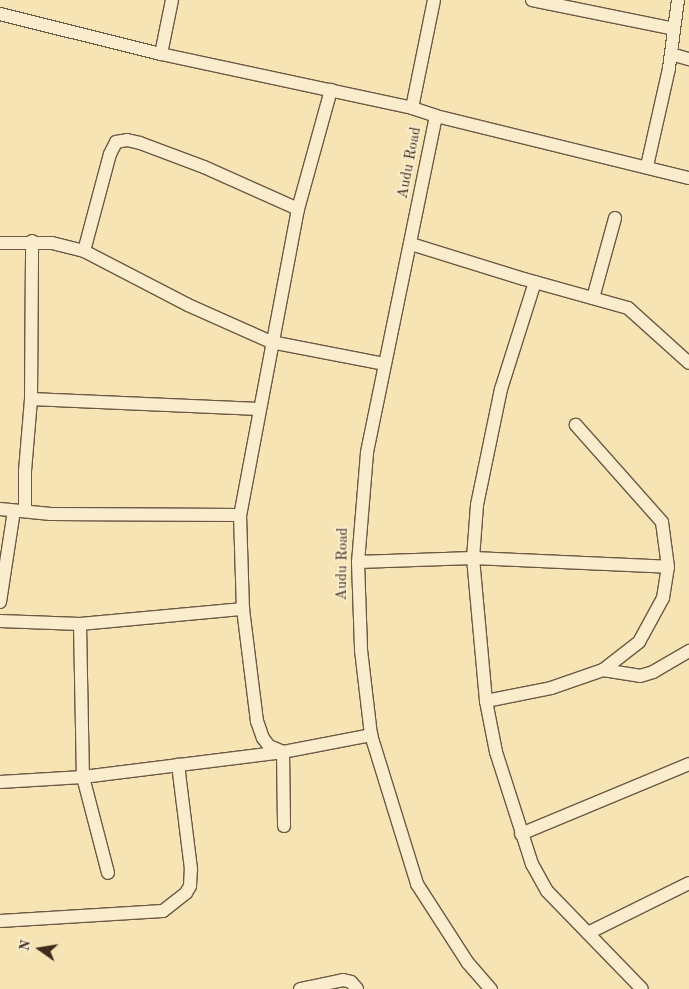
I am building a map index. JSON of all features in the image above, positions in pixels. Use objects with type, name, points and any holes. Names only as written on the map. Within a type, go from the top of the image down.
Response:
[{"type":"street","points":[[161,54],[172,0]]},
{"type":"street","points":[[412,108],[434,0]]},
{"type":"street","points":[[532,0],[674,29]]},
{"type":"street","points":[[647,166],[671,54],[678,0]]},
{"type":"street","points":[[0,14],[161,54],[412,108],[436,116],[647,166],[689,178]]},
{"type":"street","points":[[671,54],[689,59]]},
{"type":"street","points":[[283,752],[269,746],[263,738],[257,722],[243,609],[240,515],[258,409],[298,209],[331,90]]},
{"type":"street","name":"Audu Road","points":[[436,116],[367,453],[358,562],[361,650],[371,735],[417,884],[468,963],[491,989]]},
{"type":"street","points":[[84,251],[110,154],[116,142],[127,140],[140,143],[204,167],[298,209]]},
{"type":"street","points":[[593,298],[614,218]]},
{"type":"street","points":[[0,602],[19,511],[25,470],[31,399],[32,242]]},
{"type":"street","points":[[0,243],[52,243],[84,251],[188,306],[271,342],[384,364]]},
{"type":"street","points":[[411,244],[628,308],[689,363]]},
{"type":"street","points":[[535,282],[501,389],[477,505],[474,558],[486,701],[496,752],[532,864],[547,891],[639,988]]},
{"type":"street","points":[[31,399],[258,409]]},
{"type":"street","points":[[486,701],[551,688],[603,670],[639,642],[663,598],[668,568],[662,522],[576,425]]},
{"type":"street","points":[[0,509],[153,516],[240,515]]},
{"type":"street","points":[[358,562],[474,558],[668,568]]},
{"type":"street","points":[[0,621],[80,624],[243,609]]},
{"type":"street","points":[[80,624],[82,777],[108,873]]},
{"type":"street","points":[[603,670],[640,676],[653,672],[689,651]]},
{"type":"street","points":[[0,782],[82,777],[283,752],[371,735]]},
{"type":"street","points":[[283,752],[284,826]]},
{"type":"street","points":[[521,834],[689,764]]},
{"type":"street","points":[[0,921],[163,911],[186,893],[190,886],[191,869],[178,765]]},
{"type":"street","points":[[588,933],[689,883]]},
{"type":"street","points":[[300,989],[343,980],[352,982],[357,989]]}]
